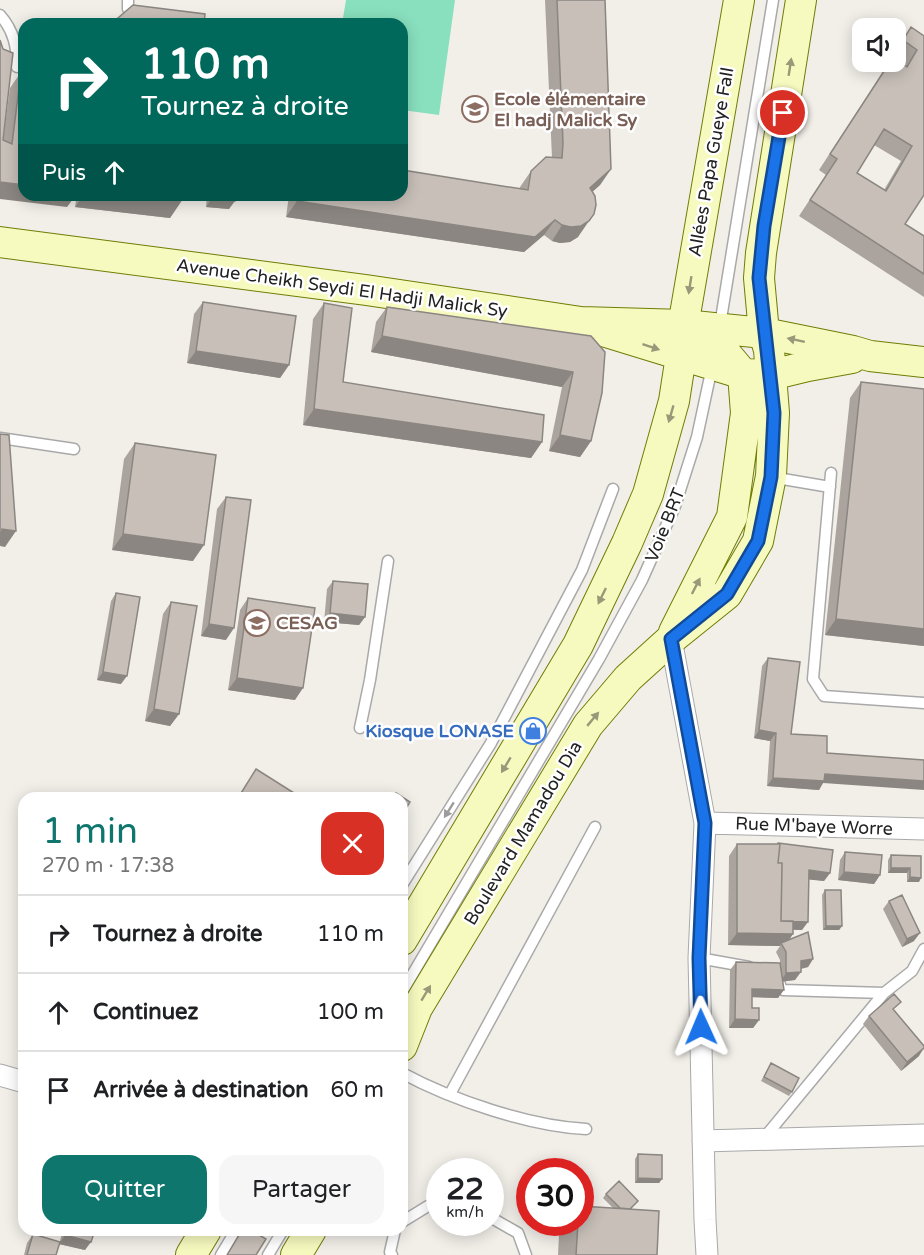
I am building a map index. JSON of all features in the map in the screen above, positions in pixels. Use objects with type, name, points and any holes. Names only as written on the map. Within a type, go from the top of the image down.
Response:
[{"type":"street","name":"Allées Papa Gueye Fall","points":[[681,356],[681,338],[739,0]]},
{"type":"street","points":[[707,1255],[699,958],[705,823],[671,639],[732,517],[746,413],[757,375],[769,350],[764,333],[759,278],[764,226],[801,0]]},
{"type":"street","name":"Avenue Cheikh Seydi El Hadji Malick Sy","points":[[0,242],[366,290],[581,322],[684,325],[716,347]]},
{"type":"street","points":[[581,322],[681,356],[764,333],[870,356],[924,362]]},
{"type":"street","points":[[716,347],[757,375],[870,356]]},
{"type":"street","points":[[408,930],[578,645],[627,543],[651,483],[674,401],[681,356]]},
{"type":"street","name":"Boulevard Mamadou Dia","points":[[408,1031],[417,1008],[588,725],[628,678],[671,639],[727,594],[758,541],[771,477],[774,413],[757,375]]},
{"type":"street","name":"Rue M'baye Worre","points":[[705,823],[924,829]]},
{"type":"street","points":[[0,1075],[18,1080]]},
{"type":"street","points":[[703,1141],[924,1135]]},
{"type":"street","points":[[191,1255],[202,1236]]},
{"type":"street","points":[[296,1255],[307,1236]]},
{"type":"lane","name":"Voie BRT","points":[[408,982],[605,649],[642,580],[675,506],[697,437],[726,301],[773,0]]},
{"type":"lane","points":[[0,15],[6,22],[17,46],[17,67]]},
{"type":"lane","points":[[0,438],[74,449]]},
{"type":"lane","points":[[831,473],[813,679],[824,696],[924,703]]},
{"type":"lane","points":[[771,477],[830,487]]},
{"type":"lane","points":[[408,875],[491,743],[582,570],[613,489]]},
{"type":"lane","points":[[360,728],[370,680],[388,561]]},
{"type":"lane","points":[[450,1094],[595,827]]},
{"type":"lane","points":[[763,1138],[884,993],[912,971],[924,949]]},
{"type":"lane","points":[[699,958],[769,968],[783,990],[884,993]]},
{"type":"lane","points":[[408,1076],[507,1115],[561,1128],[586,1130]]},
{"type":"lane","points":[[408,1218],[426,1207]]},
{"type":"lane","points":[[504,1223],[518,1233],[526,1255]]},
{"type":"lane","points":[[220,1255],[232,1236]]},
{"type":"lane","points":[[268,1255],[279,1236]]},
{"type":"lane","points":[[392,1255],[390,1252],[394,1236]]},
{"type":"green space","points":[[346,0],[455,0],[439,115],[408,111],[408,18],[343,18]]},
{"type":"building","points":[[557,0],[605,0],[611,169],[590,188],[595,196],[596,205],[589,221],[581,226],[571,227],[555,220],[535,237],[297,201],[408,201],[408,171],[528,190],[531,171],[546,157],[562,158]]},
{"type":"building","points":[[133,5],[205,14],[205,18],[118,18]]},
{"type":"building","points":[[911,27],[924,36],[924,195],[905,224],[924,236],[924,274],[810,200],[837,159],[830,154],[883,72],[906,72],[906,66],[917,50],[906,42],[906,35]],"holes":[[[884,129],[912,146],[886,191],[857,173]]]},
{"type":"building","points":[[0,40],[3,49],[13,53],[3,140],[12,144],[18,96],[18,184],[0,182]]},
{"type":"building","points":[[203,302],[296,316],[289,365],[196,351]]},
{"type":"building","points":[[324,303],[352,308],[343,382],[544,415],[542,442],[314,409]]},
{"type":"building","points":[[387,307],[591,336],[605,352],[602,393],[591,441],[560,435],[573,372],[382,336]]},
{"type":"building","points":[[861,382],[924,389],[924,629],[836,619]]},
{"type":"building","points":[[0,434],[9,435],[16,531],[2,529],[0,545]]},
{"type":"building","points":[[135,443],[216,455],[204,545],[123,534]]},
{"type":"building","points":[[226,497],[251,500],[234,628],[209,624]]},
{"type":"building","points":[[333,581],[368,584],[365,617],[330,613]]},
{"type":"building","points":[[116,593],[140,597],[127,676],[103,672]]},
{"type":"building","points":[[248,598],[315,608],[303,688],[237,678]]},
{"type":"building","points":[[171,602],[197,606],[179,714],[154,709]]},
{"type":"building","points":[[768,658],[800,662],[791,734],[827,736],[827,753],[924,760],[924,781],[825,774],[824,781],[773,778],[776,733],[759,730]]},
{"type":"building","points":[[256,769],[292,792],[242,792]]},
{"type":"building","points":[[778,843],[833,850],[830,873],[809,870],[808,922],[781,921],[782,863],[778,863],[780,844]]},
{"type":"building","points":[[737,844],[780,844],[778,863],[782,863],[781,921],[793,921],[793,934],[737,933]]},
{"type":"building","points":[[845,852],[882,855],[880,875],[844,872]]},
{"type":"building","points":[[891,855],[921,856],[921,878],[910,877],[910,868],[891,868]]},
{"type":"building","points":[[825,890],[841,890],[842,926],[826,926]]},
{"type":"building","points":[[902,895],[920,933],[907,939],[889,901]]},
{"type":"building","points":[[808,932],[813,959],[801,961],[801,972],[786,973],[786,952],[781,943]]},
{"type":"building","points":[[736,962],[780,963],[784,990],[752,989],[752,1008],[759,1008],[759,1020],[735,1019]]},
{"type":"building","points":[[894,994],[901,1002],[893,1009],[924,1046],[907,1062],[869,1016]]},
{"type":"building","points":[[771,1063],[799,1078],[792,1092],[764,1077]]},
{"type":"building","points":[[638,1154],[662,1155],[662,1179],[638,1178]]},
{"type":"building","points":[[619,1181],[638,1201],[630,1209],[620,1208],[606,1194]]},
{"type":"building","points":[[594,1207],[659,1211],[657,1255],[576,1255],[577,1236],[594,1236]]},
{"type":"building","points":[[32,1236],[60,1242],[56,1255],[27,1255]]},
{"type":"building","points":[[69,1236],[93,1236],[91,1242]]},
{"type":"building","points":[[238,1236],[261,1236],[266,1239],[256,1255],[227,1255]]},
{"type":"place","name":"Ecole élémentaire El hadj Malick Sy","points":[[475,109]]},
{"type":"place","name":"CESAG","points":[[257,623]]},
{"type":"place","name":"Kiosque LONASE","points":[[533,731]]},
{"type":"route","points":[[701,1027],[699,958],[705,823],[671,639],[727,594],[758,541],[771,477],[774,413],[769,350],[764,333],[759,278],[764,226],[783,113]]}]
